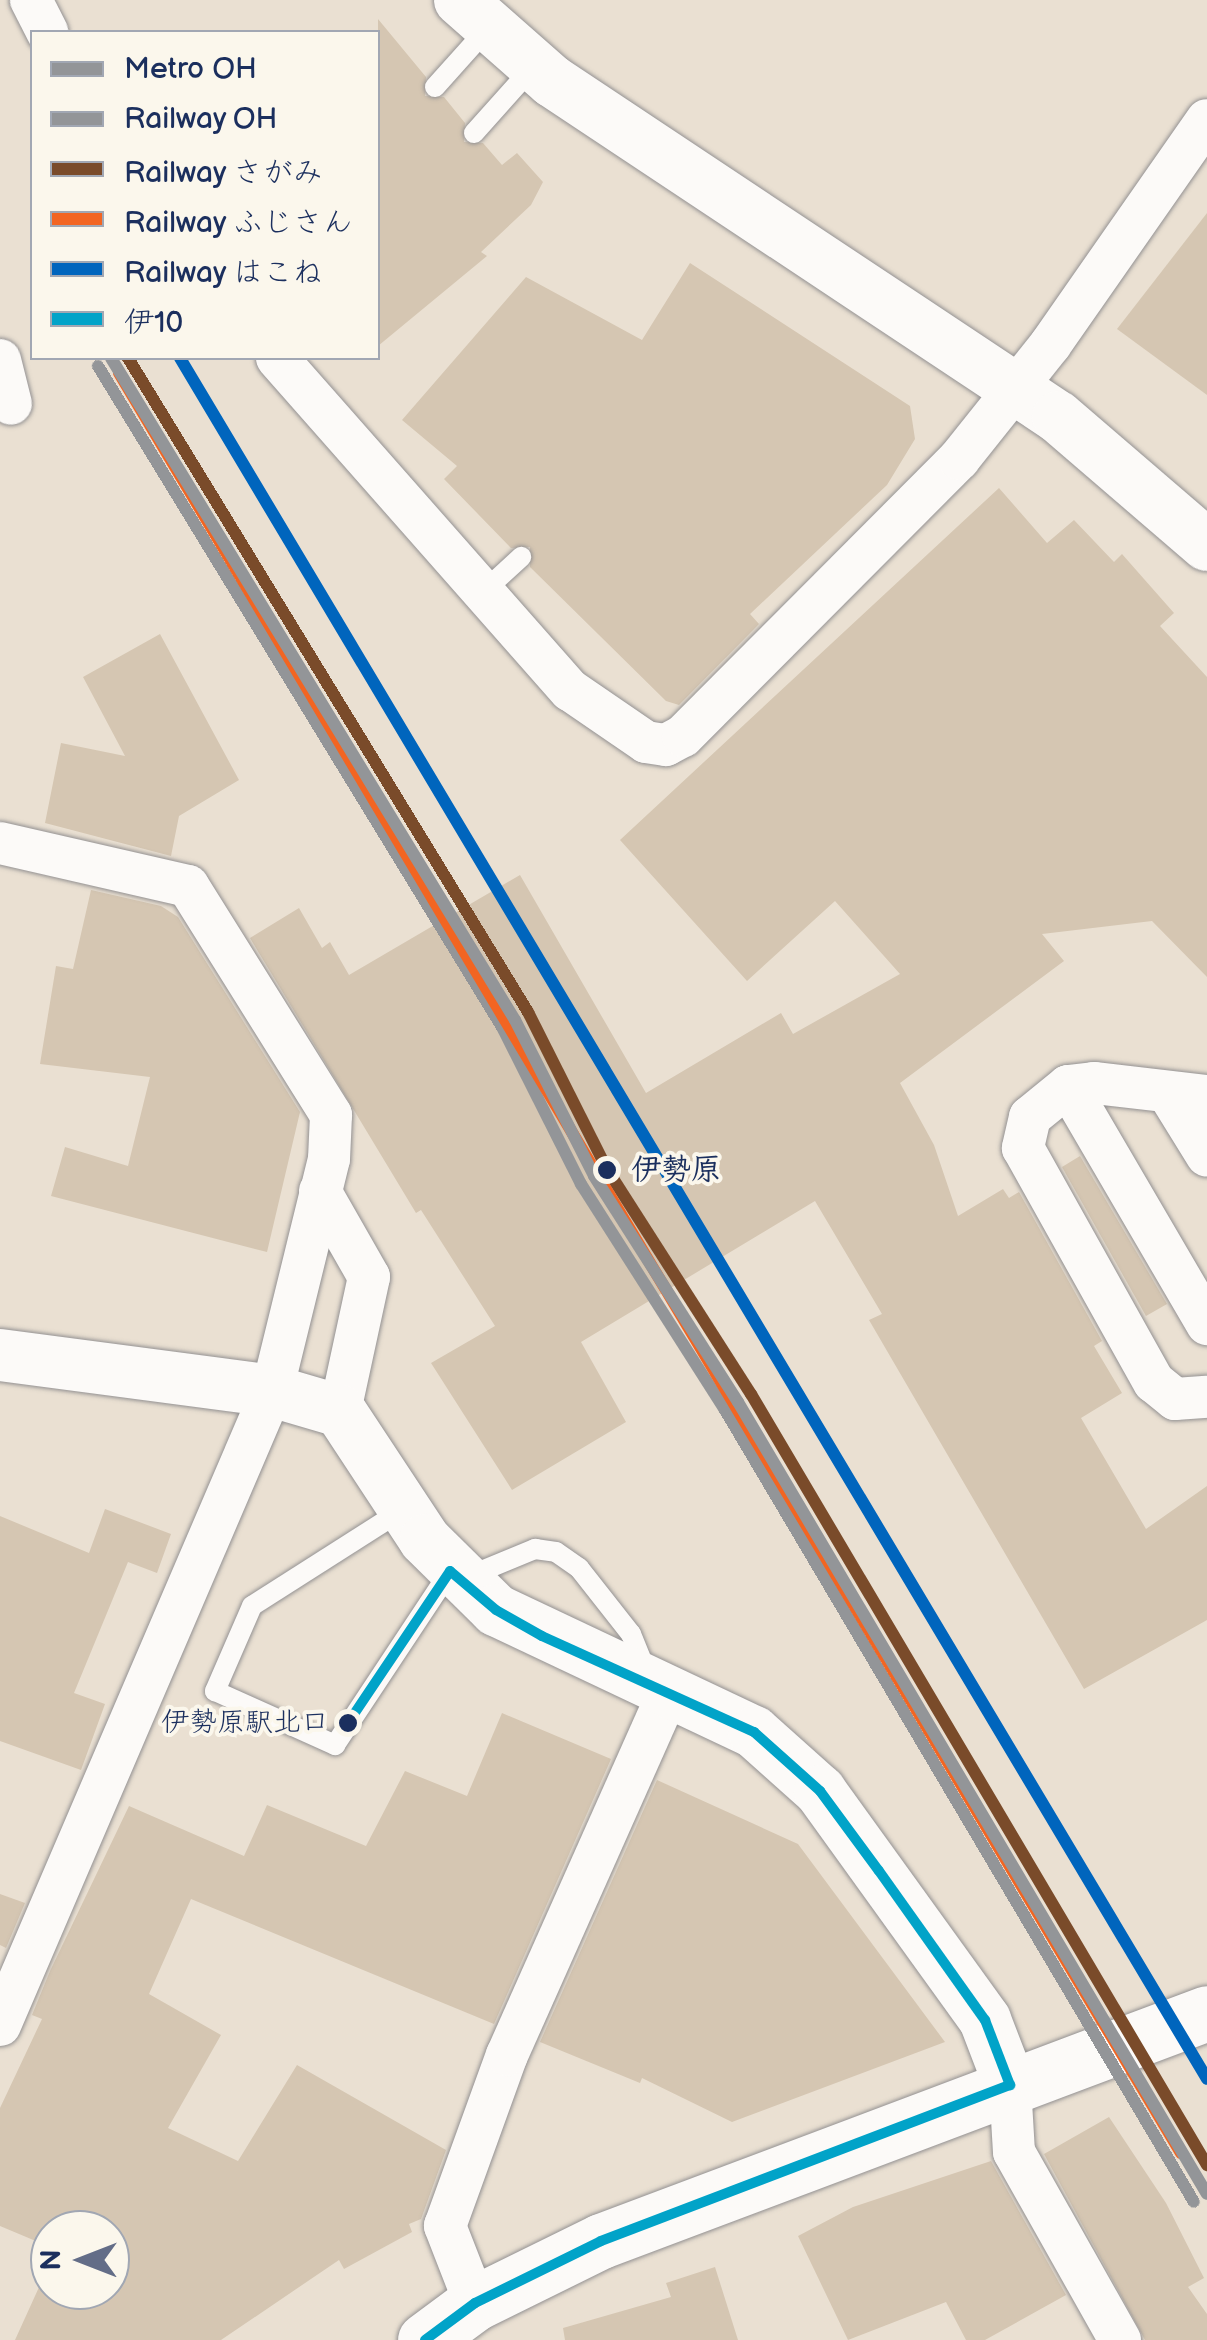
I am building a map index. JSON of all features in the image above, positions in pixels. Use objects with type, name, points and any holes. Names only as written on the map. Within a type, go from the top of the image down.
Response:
[{"type":"main road","points":[[425,2340],[475,2303],[601,2241],[1010,2085],[1206,2015]]},
{"type":"street","points":[[31,0],[46,30]]},
{"type":"street","points":[[473,14],[533,66],[1017,389],[1145,488],[1207,545]]},
{"type":"street","points":[[279,360],[570,690],[646,742],[666,745],[683,736],[917,504],[1017,389],[1207,120]]},
{"type":"street","points":[[0,360],[5,406]]},
{"type":"street","points":[[0,843],[188,886],[202,900],[331,1116],[320,1191],[272,1391],[0,2025]]},
{"type":"street","points":[[1068,1086],[1207,1324]]},
{"type":"street","points":[[1207,1156],[1189,1096],[1128,1086],[1068,1086],[1030,1117],[1023,1148],[1154,1382],[1174,1399],[1207,1398]]},
{"type":"street","points":[[320,1191],[369,1277],[340,1411]]},
{"type":"street","points":[[0,1354],[272,1391],[340,1411],[404,1509],[456,1575],[542,1636],[660,1686],[754,1732],[820,1791],[985,2020],[1010,2085],[1014,2152],[1120,2340]]},
{"type":"street","points":[[475,2303],[445,2226],[507,2055],[660,1686]]},
{"type":"lane","points":[[435,87],[473,14]]},
{"type":"lane","points":[[474,133],[533,66]]},
{"type":"lane","points":[[484,592],[521,557]]},
{"type":"lane","points":[[404,1509],[252,1606],[214,1690],[335,1744],[456,1575],[534,1549],[556,1552],[579,1568],[631,1634],[660,1686]]},
{"type":"building","points":[[378,19],[426,77],[425,96],[444,97],[465,123],[464,142],[483,143],[502,165],[517,153],[543,182],[531,205],[481,252],[487,256],[380,344],[380,30]]},
{"type":"building","points":[[1207,213],[1207,395],[1117,329]]},
{"type":"building","points":[[690,263],[910,406],[915,439],[887,485],[750,614],[759,624],[679,705],[666,701],[530,567],[530,547],[511,548],[444,479],[457,466],[402,420],[526,277],[642,340]]},
{"type":"building","points":[[999,488],[1047,543],[1074,520],[1114,562],[1122,554],[1174,613],[1160,626],[1207,677],[1207,977],[1152,921],[1042,934],[1064,961],[900,1083],[934,1145],[958,1216],[1003,1189],[1009,1198],[1019,1192],[1102,1341],[1094,1346],[1122,1393],[1081,1418],[1146,1529],[1207,1486],[1207,1620],[1084,1689],[869,1320],[882,1314],[815,1201],[581,1342],[626,1422],[512,1490],[431,1363],[495,1326],[421,1210],[416,1213],[250,938],[299,908],[322,948],[330,942],[349,975],[520,875],[646,1093],[781,1013],[793,1034],[900,974],[835,901],[747,981],[620,840]]},
{"type":"building","points":[[160,634],[239,780],[179,816],[171,856],[45,823],[61,743],[125,756],[83,677]]},
{"type":"building","points":[[91,890],[161,906],[178,917],[300,1112],[267,1252],[51,1196],[65,1147],[128,1166],[150,1077],[40,1064],[56,966],[73,969]]},
{"type":"building","points":[[1080,1156],[1167,1304],[1146,1316],[1062,1167]]},
{"type":"building","points":[[105,1509],[171,1534],[157,1573],[128,1562],[74,1693],[105,1704],[81,1770],[0,1741],[0,1516],[89,1553]]},
{"type":"building","points":[[502,1713],[611,1759],[494,2024],[191,1899],[149,1994],[221,2035],[168,2128],[238,2161],[297,2065],[446,2150],[421,2219],[409,2224],[412,2232],[344,2269],[339,2260],[221,2340],[15,2340],[30,2307],[130,2310],[130,2210],[30,2210],[30,2239],[0,2226],[0,2108],[42,2019],[32,2015],[50,1971],[129,1806],[244,1856],[267,1805],[366,1846],[405,1771],[467,1796]]},
{"type":"building","points":[[657,1780],[798,1844],[945,2042],[732,2122],[642,2078],[640,2083],[540,2042]]},
{"type":"building","points":[[0,1894],[25,1903],[6,1948],[0,1945]]},
{"type":"building","points":[[1109,2117],[1166,2203],[1204,2278],[1188,2287],[1207,2314],[1207,2340],[1145,2340],[1044,2154]]},
{"type":"building","points":[[991,2161],[1066,2295],[985,2340],[966,2340],[946,2302],[848,2340],[798,2236],[853,2207]]},
{"type":"building","points":[[715,2267],[738,2340],[565,2340],[563,2328],[671,2297],[666,2283]]},
{"type":"metro line","name":"OH","points":[[112,360],[515,1020],[594,1176],[738,1402],[1207,2194]]},
{"type":"rail line","name":"さがみ","points":[[129,360],[528,1012],[607,1169],[751,1394],[1207,2165]]},
{"type":"rail line","name":"はこね","points":[[181,360],[1207,2079]]},
{"type":"rail line","name":"OH","points":[[98,366],[502,1027],[581,1184],[725,1410],[1194,2202]]},
{"type":"rail line","name":"ふじさん","points":[[119,373],[1181,2153]]},
{"type":"transit line","name":"伊10","points":[[348,1723],[450,1571],[496,1610],[542,1636],[754,1732],[820,1791],[879,1871],[985,2020],[1010,2085]]},
{"type":"transit line","name":"伊10","points":[[425,2340],[475,2303],[601,2241],[1010,2085]]},
{"type":"place","name":"伊勢原","points":[[607,1170]]},
{"type":"place","name":"伊勢原駅北口","points":[[348,1723]]}]
